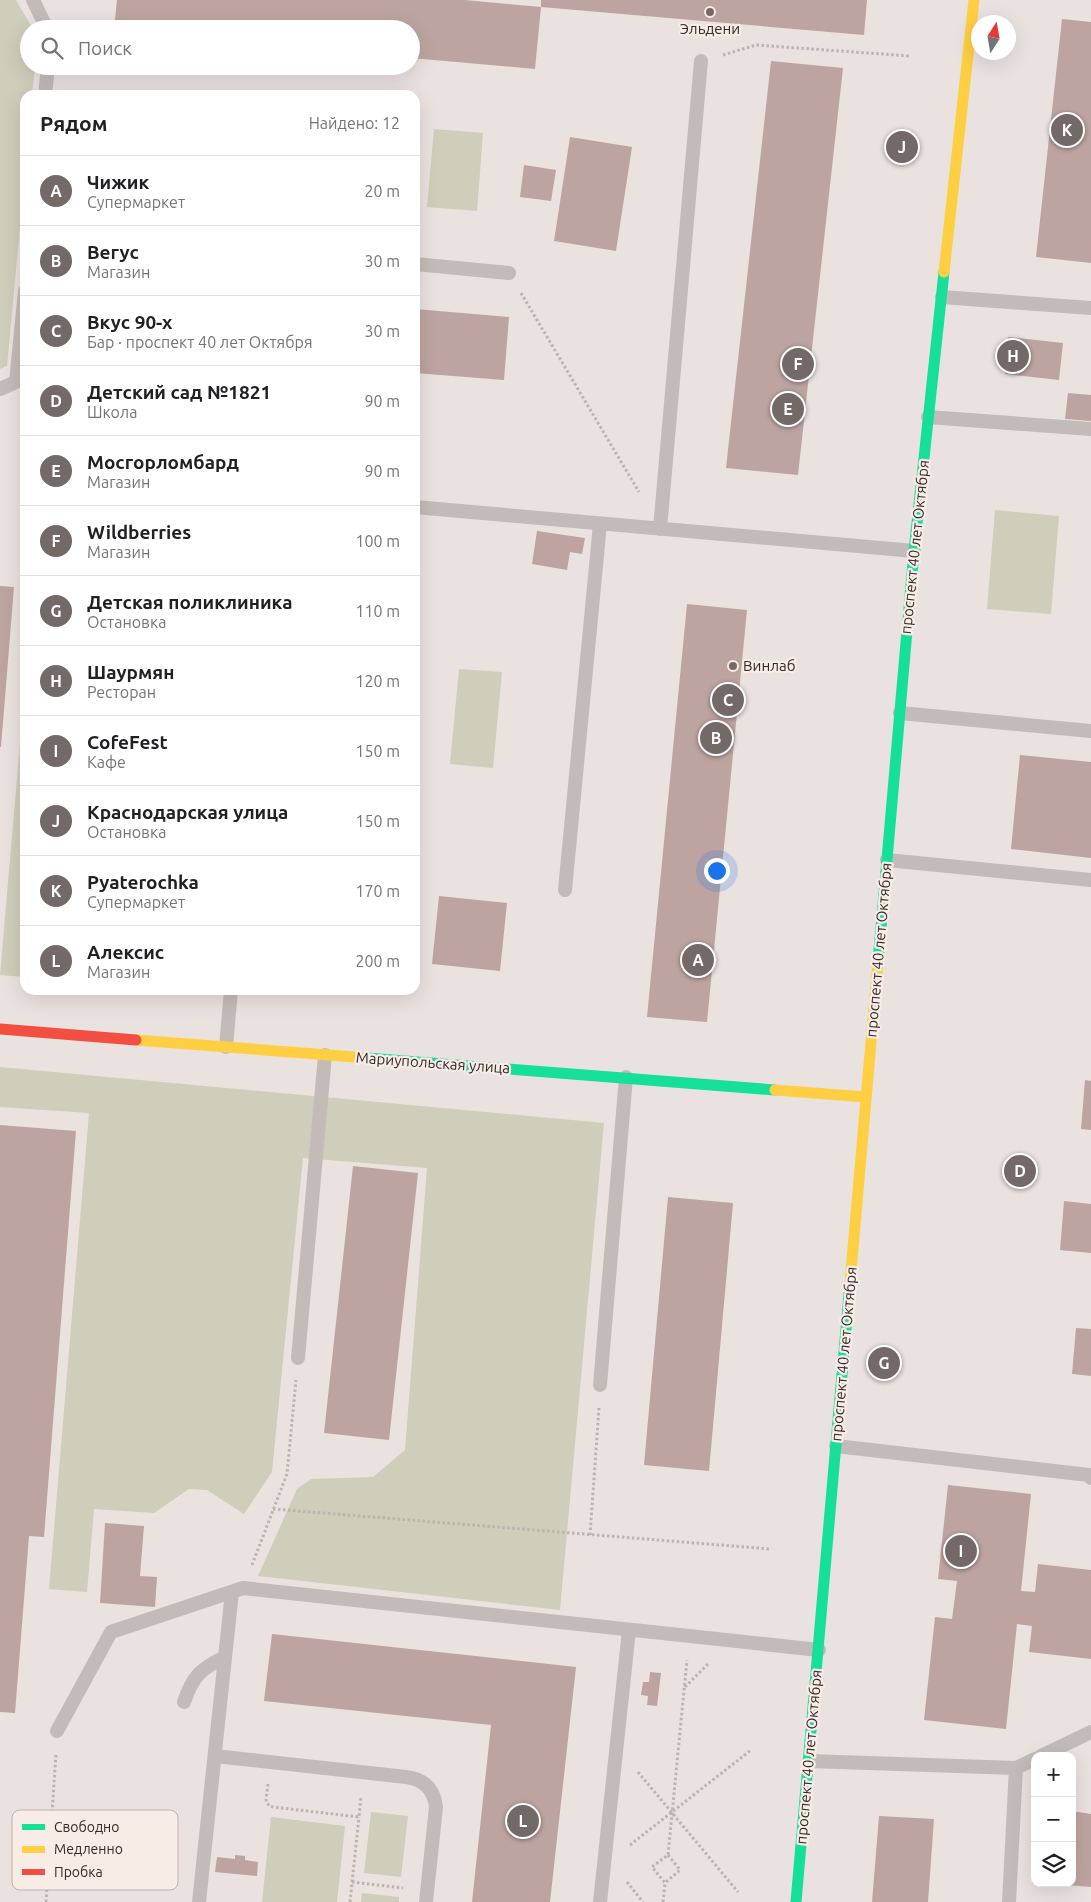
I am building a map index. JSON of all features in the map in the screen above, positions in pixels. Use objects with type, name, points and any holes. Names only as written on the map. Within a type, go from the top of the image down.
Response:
[{"type":"street","name":"проспект 40 лет Октября","points":[[796,1902],[914,551],[974,0]]},
{"type":"street","name":"Мариупольская улица","points":[[0,1028],[866,1097]]},
{"type":"lane","points":[[32,0],[42,20]]},
{"type":"lane","points":[[660,529],[701,62]]},
{"type":"lane","points":[[46,90],[47,75]]},
{"type":"lane","points":[[420,264],[509,273]]},
{"type":"lane","points":[[942,297],[1091,308]]},
{"type":"lane","points":[[0,389],[16,382],[20,342]]},
{"type":"lane","points":[[928,417],[1091,429]]},
{"type":"lane","points":[[420,507],[914,551]]},
{"type":"lane","points":[[565,890],[600,524]]},
{"type":"lane","points":[[900,713],[1091,731]]},
{"type":"lane","points":[[887,860],[1091,880]]},
{"type":"lane","points":[[226,1047],[231,995]]},
{"type":"lane","points":[[298,1358],[325,1055]]},
{"type":"lane","points":[[600,1385],[626,1077]]},
{"type":"lane","points":[[836,1446],[1089,1475],[1091,1478]]},
{"type":"lane","points":[[57,1731],[111,1632],[238,1590],[819,1650]]},
{"type":"lane","points":[[199,1902],[225,1657],[238,1590]]},
{"type":"lane","points":[[600,1902],[629,1630]]},
{"type":"lane","points":[[184,1702],[190,1684],[197,1674],[206,1666],[225,1657]]},
{"type":"lane","points":[[1049,1752],[1091,1732]]},
{"type":"lane","points":[[215,1756],[415,1778],[423,1782],[432,1792],[436,1807],[426,1896]]},
{"type":"lane","points":[[809,1761],[1016,1768],[1031,1761]]},
{"type":"lane","points":[[1009,1902],[1016,1768]]},
{"type":"path","points":[[701,62],[756,45],[910,56]]},
{"type":"path","points":[[509,273],[640,495]]},
{"type":"path","points":[[238,1590],[286,1474],[298,1358]]},
{"type":"path","points":[[590,1535],[600,1385]]},
{"type":"path","points":[[273,1509],[770,1549]]},
{"type":"path","points":[[663,1902],[665,1883],[680,1870],[668,1855],[689,1637]]},
{"type":"path","points":[[52,1810],[57,1731]]},
{"type":"path","points":[[616,1746],[738,1892]]},
{"type":"path","points":[[625,1848],[752,1750]]},
{"type":"path","points":[[270,1762],[266,1800],[269,1806],[359,1816]]},
{"type":"path","points":[[350,1902],[363,1772]]},
{"type":"path","points":[[665,1883],[652,1868],[668,1855]]},
{"type":"path","points":[[352,1882],[426,1896]]},
{"type":"green space","points":[[0,0],[16,0],[28,20],[20,20],[20,75],[34,75],[33,90],[20,90],[20,227],[7,366],[0,369]]},
{"type":"green space","points":[[434,129],[483,133],[477,211],[427,207]]},
{"type":"green space","points":[[995,510],[1059,516],[1051,614],[987,609]]},
{"type":"green space","points":[[459,669],[502,672],[493,768],[450,764]]},
{"type":"green space","points":[[20,744],[20,977],[0,975]]},
{"type":"green space","points":[[0,1067],[604,1123],[560,1610],[258,1576],[297,1489],[311,1479],[373,1477],[405,1450],[427,1168],[303,1158],[272,1472],[244,1514],[207,1490],[189,1489],[154,1513],[94,1509],[87,1592],[49,1589],[89,1113],[0,1107]]},
{"type":"green space","points":[[371,1812],[408,1816],[401,1877],[364,1873]]},
{"type":"green space","points":[[271,1817],[345,1826],[337,1902],[262,1902]]},
{"type":"green space","points":[[362,1893],[399,1897],[399,1902],[361,1902]]},
{"type":"building","points":[[117,0],[465,0],[541,7],[535,69],[420,59],[420,20],[115,20]]},
{"type":"building","points":[[541,0],[867,0],[864,35],[541,7]]},
{"type":"building","points":[[1062,19],[1091,22],[1091,263],[1036,257]]},
{"type":"building","points":[[771,61],[843,68],[798,475],[726,468]]},
{"type":"building","points":[[570,137],[632,147],[616,251],[554,241]]},
{"type":"building","points":[[524,165],[556,170],[551,201],[520,197]]},
{"type":"building","points":[[420,309],[509,317],[504,380],[420,373]]},
{"type":"building","points":[[1008,337],[1063,343],[1059,380],[1005,374]]},
{"type":"building","points":[[1068,393],[1091,395],[1091,421],[1065,419]]},
{"type":"building","points":[[537,531],[585,538],[582,554],[570,552],[567,570],[532,564]]},
{"type":"building","points":[[0,586],[14,587],[1,747],[0,747]]},
{"type":"building","points":[[687,604],[747,610],[707,1022],[647,1017]]},
{"type":"building","points":[[1020,755],[1091,762],[1091,858],[1011,849]]},
{"type":"building","points":[[439,896],[507,903],[500,971],[432,964]]},
{"type":"building","points":[[1085,1080],[1091,1081],[1091,1130],[1081,1129]]},
{"type":"building","points":[[0,1125],[76,1131],[44,1537],[29,1536],[15,1713],[0,1712]]},
{"type":"building","points":[[353,1166],[418,1173],[389,1440],[324,1433]]},
{"type":"building","points":[[668,1197],[733,1203],[709,1471],[644,1465]]},
{"type":"building","points":[[1064,1201],[1091,1204],[1091,1253],[1060,1250]]},
{"type":"building","points":[[1076,1328],[1091,1329],[1091,1376],[1072,1374]]},
{"type":"building","points":[[948,1485],[1031,1494],[1021,1591],[1035,1592],[1038,1564],[1091,1570],[1091,1659],[1029,1652],[1032,1626],[1017,1624],[1006,1729],[924,1720],[935,1617],[952,1619],[957,1581],[938,1579]]},
{"type":"building","points":[[105,1523],[144,1526],[140,1576],[157,1577],[155,1607],[100,1603]]},
{"type":"building","points":[[272,1634],[576,1667],[550,1902],[472,1902],[491,1725],[264,1701]]},
{"type":"building","points":[[650,1672],[661,1673],[657,1706],[647,1705],[648,1696],[641,1695],[643,1682],[649,1682]]},
{"type":"building","points":[[1076,1812],[1091,1814],[1091,1887],[1076,1886]]},
{"type":"building","points":[[879,1816],[934,1819],[928,1902],[872,1902]]},
{"type":"building","points":[[235,1855],[245,1856],[245,1860],[258,1862],[257,1876],[215,1872],[217,1857],[235,1859]]},
{"type":"traffic: fast","points":[[878,962],[914,551],[944,272]]},
{"type":"traffic: fast","points":[[367,1058],[775,1090]]},
{"type":"traffic: fast","points":[[796,1902],[850,1283]]},
{"type":"traffic: slow","points":[[944,272],[974,0]]},
{"type":"traffic: slow","points":[[850,1283],[878,962]]},
{"type":"traffic: slow","points":[[136,1040],[367,1058]]},
{"type":"traffic: slow","points":[[775,1090],[866,1097]]},
{"type":"traffic: jam","points":[[0,1029],[136,1040]]},
{"type":"place","name":"Эльдени","points":[[710,12]]},
{"type":"place","name":"Pyaterochka","points":[[1067,130]]},
{"type":"place","name":"Краснодарская улица","points":[[902,147]]},
{"type":"place","name":"Шаурмян","points":[[1013,356]]},
{"type":"place","name":"Wildberries","points":[[798,364]]},
{"type":"place","name":"Мосгорломбард","points":[[788,409]]},
{"type":"place","name":"Винлаб","points":[[733,666]]},
{"type":"place","name":"Вкус 90-х","points":[[728,700]]},
{"type":"place","name":"Вегус","points":[[716,738]]},
{"type":"place","name":"Чижик","points":[[698,960]]},
{"type":"place","name":"Детский сад №1821","points":[[1020,1171]]},
{"type":"place","name":"Детская поликлиника","points":[[884,1363]]},
{"type":"place","name":"CofeFest","points":[[961,1551]]},
{"type":"place","name":"Алексис","points":[[523,1821]]}]
